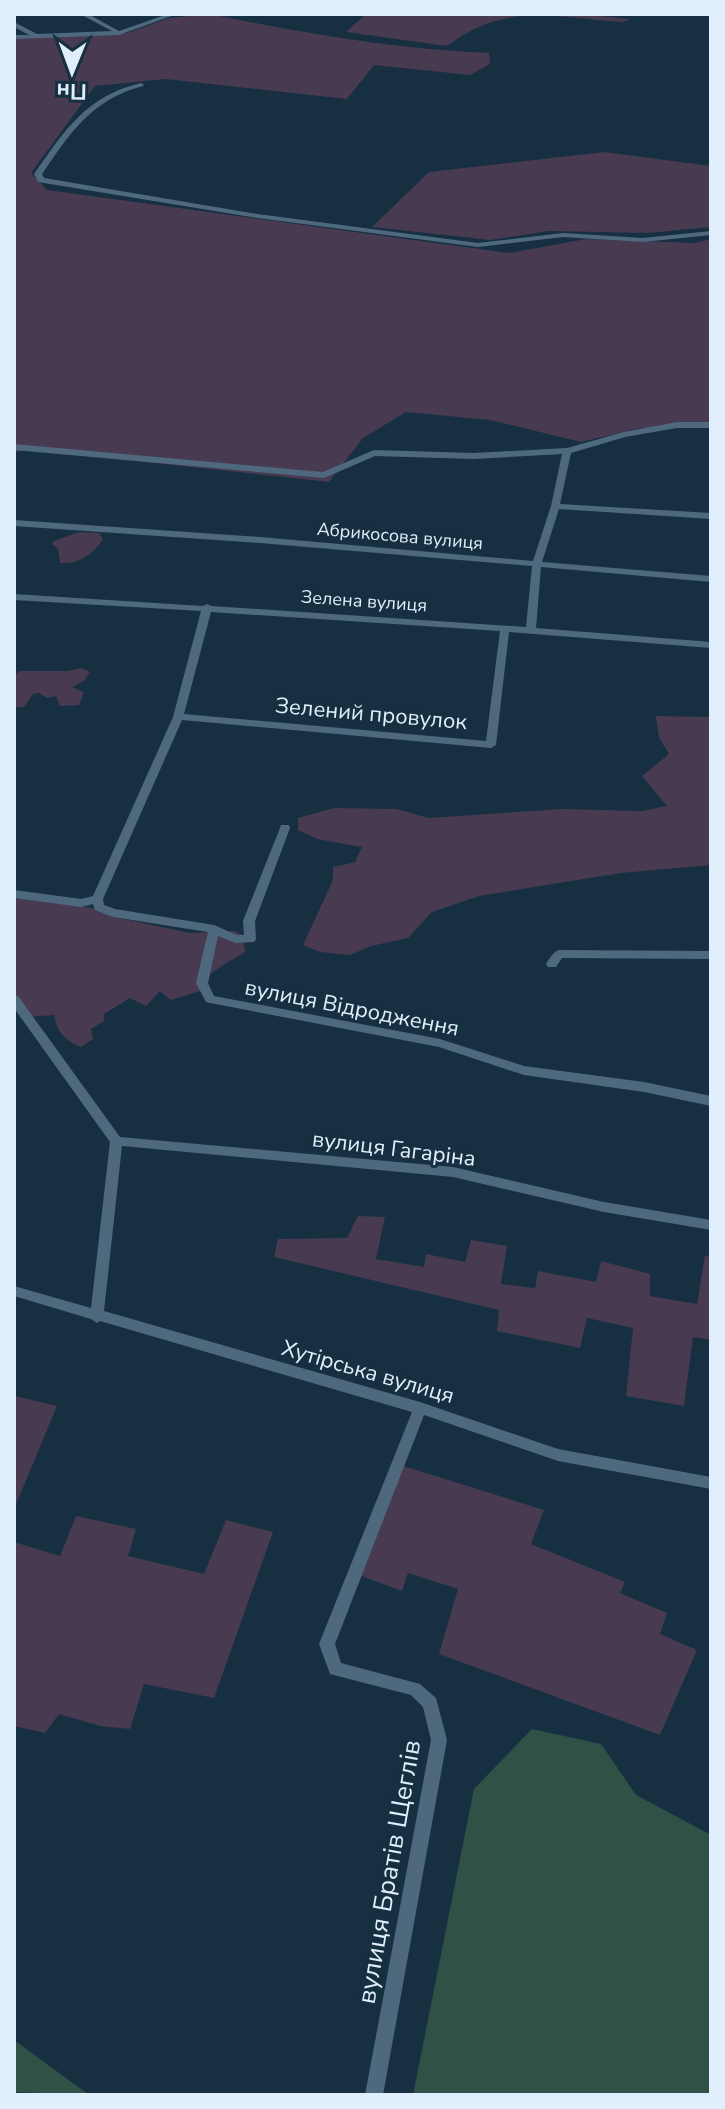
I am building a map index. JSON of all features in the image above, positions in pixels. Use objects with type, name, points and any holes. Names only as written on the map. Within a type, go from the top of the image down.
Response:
[{"type":"street","points":[[83,14],[119,33]]},
{"type":"street","points":[[14,37],[119,33],[173,14]]},
{"type":"street","points":[[14,24],[37,36]]},
{"type":"street","points":[[141,85],[125,87],[102,97],[65,136],[38,174],[41,180],[55,185],[251,215],[478,245],[563,235],[643,240],[711,233]]},
{"type":"street","points":[[14,447],[324,475],[374,453],[474,456],[567,451],[637,432],[677,425],[711,425]]},
{"type":"street","points":[[531,630],[537,564],[555,506],[567,451]]},
{"type":"street","points":[[555,506],[711,516]]},
{"type":"street","name":"Абрикосова вулиця","points":[[14,523],[711,579]]},
{"type":"street","name":"Зелена вулиця","points":[[14,597],[207,607],[711,645]]},
{"type":"street","points":[[207,607],[178,717],[97,899],[99,907],[113,913],[214,929],[236,939],[250,939],[249,921],[285,828]]},
{"type":"street","name":"Зелений провулок","points":[[178,717],[491,745],[505,628]]},
{"type":"street","points":[[14,894],[81,903],[97,899]]},
{"type":"street","name":"вулиця Відродження","points":[[214,929],[202,983],[210,999],[440,1043],[524,1070],[633,1085],[711,1101]]},
{"type":"street","points":[[552,964],[559,954],[711,955]]},
{"type":"street","points":[[14,999],[116,1141],[97,1317]]},
{"type":"street","name":"вулиця Гагаріна","points":[[116,1141],[453,1172],[604,1207],[711,1225]]},
{"type":"street","name":"Хутірська вулиця","points":[[14,1291],[420,1408],[558,1455],[711,1483]]},
{"type":"street","name":"вулиця Братів Щеглів","points":[[374,2095],[439,1740],[430,1703],[415,1689],[335,1669],[327,1644],[420,1408]]},
{"type":"shaded area","points":[[210,14],[349,39],[489,53],[490,64],[470,75],[374,65],[347,99],[165,79],[95,86],[31,173],[47,190],[509,253],[586,239],[695,243],[711,239],[711,428],[677,425],[637,429],[581,442],[490,420],[406,412],[363,438],[329,482],[34,450],[14,452],[14,36],[127,33],[169,18]]},
{"type":"shaded area","points":[[366,14],[578,14],[630,19],[623,22],[553,16],[510,18],[469,32],[447,46],[346,32]]},
{"type":"shaded area","points":[[604,152],[711,166],[711,227],[649,233],[549,231],[490,240],[372,227],[429,172]]},
{"type":"shaded area","points":[[79,532],[99,533],[103,539],[85,557],[60,563],[58,548],[52,544]]},
{"type":"shaded area","points":[[82,668],[90,672],[84,681],[72,687],[84,692],[79,705],[60,706],[56,696],[47,698],[39,693],[33,694],[24,707],[14,707],[14,677],[19,671]]},
{"type":"shaded area","points":[[656,716],[711,717],[711,865],[621,873],[479,896],[432,912],[408,938],[371,946],[350,955],[320,952],[303,945],[333,880],[333,867],[355,862],[362,847],[317,839],[298,830],[298,818],[334,808],[397,809],[429,818],[561,809],[642,811],[667,806],[642,776],[669,754],[659,738]]},
{"type":"shaded area","points":[[14,898],[101,909],[110,916],[190,933],[234,931],[243,935],[245,952],[212,973],[200,991],[171,1000],[160,991],[146,1006],[130,998],[104,1014],[104,1021],[91,1029],[93,1039],[81,1047],[63,1035],[54,1015],[24,1017],[14,1009]]},
{"type":"shaded area","points":[[358,1216],[385,1217],[376,1259],[424,1267],[426,1254],[465,1262],[471,1240],[507,1246],[501,1284],[535,1288],[538,1271],[596,1282],[601,1261],[650,1274],[650,1296],[697,1304],[705,1255],[711,1257],[711,1340],[693,1337],[684,1406],[626,1396],[633,1328],[587,1318],[580,1348],[497,1331],[499,1310],[274,1257],[278,1239],[347,1238]]},
{"type":"shaded area","points":[[15,1396],[57,1406],[14,1509],[14,1399]]},
{"type":"shaded area","points":[[397,1464],[544,1510],[531,1544],[625,1582],[620,1593],[667,1613],[660,1634],[697,1650],[660,1735],[439,1654],[458,1589],[408,1573],[402,1591],[354,1573]]},
{"type":"shaded area","points":[[76,1516],[136,1529],[128,1556],[204,1574],[226,1520],[273,1532],[214,1698],[144,1684],[130,1729],[100,1726],[59,1714],[45,1733],[14,1726],[14,1542],[60,1556]]},
{"type":"shaded area","points":[[532,1729],[601,1744],[636,1795],[711,1835],[711,2095],[413,2095],[474,1789]]},
{"type":"shaded area","points":[[14,2040],[89,2095],[14,2092]]}]
